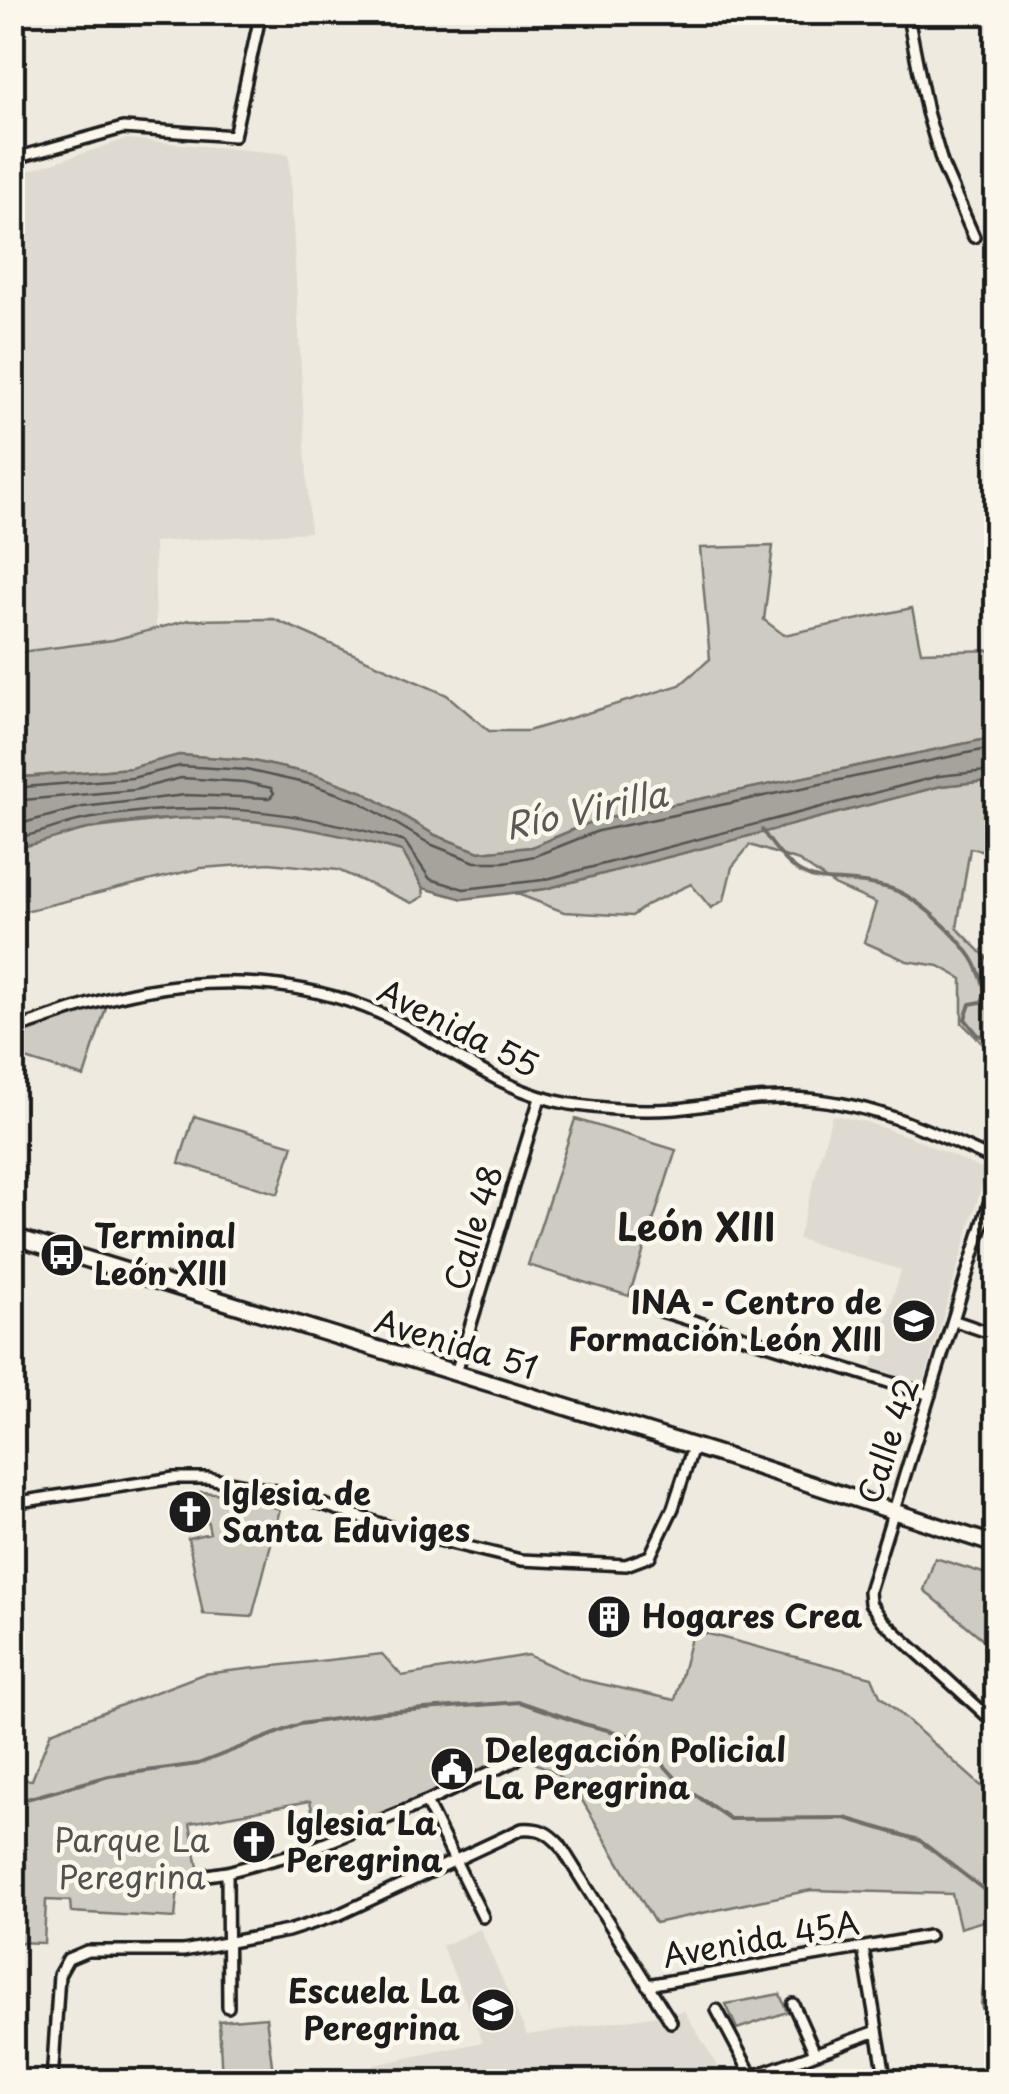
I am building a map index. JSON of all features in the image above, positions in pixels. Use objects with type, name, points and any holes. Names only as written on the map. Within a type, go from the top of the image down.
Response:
[{"type":"street","points":[[12,159],[122,128],[234,136],[261,12]]},
{"type":"street","points":[[907,12],[927,112],[943,166],[974,236]]},
{"type":"street","name":"Avenida 55","points":[[12,1030],[156,988],[232,981],[288,987],[345,1001],[394,1020],[490,1076],[540,1098],[628,1111],[760,1098],[821,1101],[890,1115],[996,1160]]},
{"type":"street","name":"Calle 48","points":[[456,1373],[540,1098]]},
{"type":"street","name":"Calle 42","points":[[996,1180],[871,1580],[870,1604],[882,1621],[996,1724]]},
{"type":"street","name":"Avenida 51","points":[[12,1236],[693,1447],[996,1546]]},
{"type":"street","points":[[658,1310],[930,1395]]},
{"type":"street","points":[[954,1321],[996,1335]]},
{"type":"street","points":[[12,1503],[174,1478],[208,1478],[292,1494],[405,1532],[521,1560],[626,1565],[650,1556],[673,1508],[693,1447]]},
{"type":"street","points":[[207,1875],[309,1850],[516,1760]]},
{"type":"street","points":[[426,1802],[483,1917]]},
{"type":"street","points":[[52,2082],[59,1975],[68,1959],[87,1951],[168,1951],[230,1944],[288,1931],[338,1915],[522,1829],[536,1828],[550,1834],[560,1845],[647,1985]]},
{"type":"street","points":[[227,1872],[228,2007]]},
{"type":"street","name":"Avenida 45A","points":[[671,2022],[647,1985],[928,1936]]},
{"type":"street","points":[[862,1948],[886,2082]]},
{"type":"street","points":[[793,2004],[814,2052]]},
{"type":"street","points":[[717,2010],[752,2076]]},
{"type":"street","points":[[737,2082],[876,2031]]},
{"type":"shaded area","points":[[127,139],[289,154],[310,532],[154,542],[156,629],[113,640],[13,653],[12,176]]},
{"type":"shaded area","points":[[832,1115],[913,1138],[986,1171],[923,1385],[871,1369],[901,1270],[798,1239]]},
{"type":"shaded area","points":[[480,1929],[527,2035],[684,2011],[727,2081],[379,2082],[373,2065],[483,2042],[442,1946]]},
{"type":"green space","points":[[773,546],[764,620],[784,635],[912,608],[921,652],[996,650],[996,737],[594,821],[532,847],[479,852],[435,835],[363,792],[316,775],[248,760],[179,755],[131,768],[13,778],[12,653],[113,640],[189,620],[274,619],[447,695],[489,731],[528,731],[680,685],[710,659],[700,548]]},
{"type":"green space","points":[[996,780],[996,853],[970,848],[957,928],[996,967],[996,1044],[987,1048],[962,1023],[962,979],[939,966],[907,961],[864,942],[876,903],[836,886],[799,861],[750,845],[732,867],[724,900],[711,908],[691,884],[632,916],[564,912],[515,893],[545,889],[941,786]]},
{"type":"green space","points":[[188,817],[270,820],[402,851],[424,896],[412,903],[338,870],[269,863],[201,868],[13,914],[13,848],[87,829]]},
{"type":"green space","points":[[107,1004],[84,1077],[13,1055],[13,1035]]},
{"type":"green space","points":[[194,1116],[293,1145],[278,1194],[179,1163]]},
{"type":"green space","points":[[575,1119],[676,1150],[629,1296],[528,1265]]},
{"type":"green space","points":[[201,1492],[226,1494],[280,1509],[252,1617],[203,1614],[188,1538],[210,1533]]},
{"type":"green space","points":[[935,1558],[996,1577],[996,1650],[924,1590]]},
{"type":"green space","name":"Parque La Peregrina","points":[[693,1630],[872,1677],[880,1696],[996,1799],[996,2041],[981,2005],[990,1919],[960,1928],[952,1894],[811,1890],[655,1923],[579,1795],[554,1772],[514,1753],[433,1794],[319,1841],[310,1801],[190,1823],[202,1890],[178,1888],[175,1918],[71,1912],[70,1901],[46,1900],[44,1943],[13,1942],[12,1838],[17,1833],[13,1836],[13,1779],[32,1780],[51,1732],[203,1674],[382,1654],[402,1676],[528,1655],[583,1680],[675,1700]]},
{"type":"green space","points":[[780,1994],[787,2012],[737,2029],[726,2004]]},
{"type":"green space","points":[[266,2017],[274,2081],[222,2081],[219,2021]]},
{"type":"water","name":"Río Virilla","points":[[996,737],[996,780],[941,786],[545,889],[463,899],[423,888],[402,851],[323,832],[246,820],[129,822],[13,848],[13,778],[131,768],[179,755],[248,760],[316,775],[363,792],[435,835],[479,852],[532,847],[594,821]]},
{"type":"waterway","points":[[762,830],[778,852],[805,875],[889,888],[935,917],[972,958],[987,994],[981,1002],[970,1004],[965,1019],[978,1035],[996,1040]]},
{"type":"waterway","points":[[12,1803],[109,1776],[198,1764],[300,1724],[383,1712],[520,1702],[639,1738],[683,1786],[730,1819],[845,1818],[919,1840],[996,1899]]},
{"type":"place","name":"Terminal León XIII","points":[[62,1255]]},
{"type":"place","name":"INA - Centro de Formación León XIII","points":[[914,1321]]},
{"type":"place","name":"Iglesia de Santa Eduviges","points":[[190,1512]]},
{"type":"place","name":"Hogares Crea","points":[[609,1617]]},
{"type":"place","name":"Delegación Policial La Peregrina","points":[[452,1769]]},
{"type":"place","name":"Iglesia La Peregrina","points":[[254,1842]]},
{"type":"place","name":"Escuela La Peregrina","points":[[493,2010]]},
{"type":"district","name":"León XIII","points":[[696,1228]]}]
